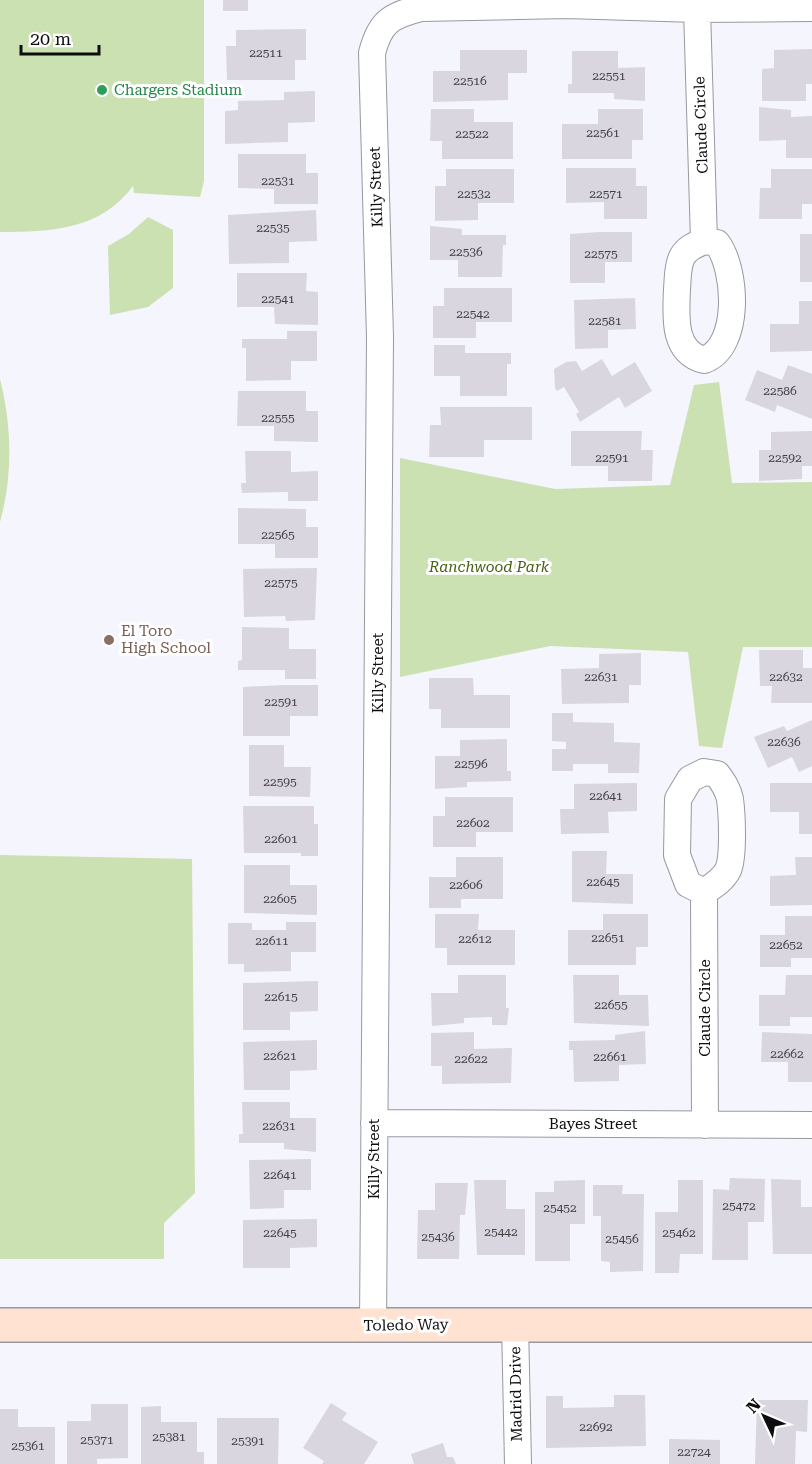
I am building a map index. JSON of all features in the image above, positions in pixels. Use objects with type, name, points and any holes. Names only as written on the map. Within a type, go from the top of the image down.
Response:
[{"type":"main road","name":"Toledo Way","points":[[0,1325],[373,1326],[515,1323],[812,1325]]},
{"type":"street","points":[[566,2],[697,9],[812,8]]},
{"type":"street","name":"Killy Street","points":[[373,1326],[380,337],[372,53],[377,36],[385,24],[398,14],[421,8],[566,2]]},
{"type":"street","name":"Claude Circle","points":[[697,9],[704,242]]},
{"type":"street","name":"Claude Circle","points":[[704,892],[705,1125]]},
{"type":"street","name":"Bayes Street","points":[[374,1123],[812,1125]]},
{"type":"street","name":"Madrid Drive","points":[[515,1323],[518,1464]]},
{"type":"green space","name":"Chargers Stadium","points":[[0,0],[204,0],[204,181],[200,197],[134,193],[133,186],[106,212],[73,226],[37,231],[0,232]]},
{"type":"green space","points":[[148,217],[173,230],[173,288],[148,307],[110,315],[108,246],[129,234]]},
{"type":"green space","points":[[0,379],[9,433],[9,468],[0,522]]},
{"type":"green space","name":"Ranchwood Park","points":[[719,382],[732,483],[812,482],[812,647],[743,647],[722,748],[699,746],[688,652],[550,646],[400,677],[400,458],[555,489],[670,485],[694,385]]},
{"type":"green space","points":[[0,855],[192,859],[195,1193],[164,1223],[164,1259],[0,1259]]},
{"type":"building","points":[[223,0],[248,0],[248,11],[223,11]]},
{"type":"building","points":[[306,29],[306,60],[295,60],[295,80],[227,80],[226,46],[236,46],[236,30]]},
{"type":"building","points":[[812,49],[812,84],[806,84],[806,101],[762,101],[762,69],[774,68],[774,50]]},
{"type":"building","points":[[460,50],[527,50],[527,73],[508,73],[508,100],[433,102],[433,71],[460,71]]},
{"type":"building","points":[[572,51],[618,51],[618,68],[645,67],[645,101],[614,99],[614,93],[568,93],[568,84],[572,84]]},
{"type":"building","points":[[315,91],[315,122],[288,123],[288,142],[225,144],[225,111],[238,110],[238,101],[284,100],[284,92]]},
{"type":"building","points":[[759,107],[791,110],[791,117],[812,116],[812,158],[786,158],[786,140],[759,141]]},
{"type":"building","points":[[431,109],[474,109],[474,122],[513,122],[513,159],[442,159],[442,141],[430,141]]},
{"type":"building","points":[[598,109],[643,109],[643,140],[632,140],[632,159],[562,159],[562,124],[598,124]]},
{"type":"building","points":[[238,154],[306,154],[306,173],[318,173],[318,204],[274,204],[274,189],[238,188]]},
{"type":"building","points":[[566,168],[636,168],[636,186],[647,186],[647,219],[604,219],[604,202],[566,203]]},
{"type":"building","points":[[446,169],[514,169],[514,203],[478,203],[478,220],[435,221],[435,186],[446,186]]},
{"type":"building","points":[[771,169],[812,169],[812,204],[802,204],[802,219],[759,219],[760,188],[771,188]]},
{"type":"building","points":[[316,210],[317,241],[289,242],[289,263],[229,264],[228,215]]},
{"type":"building","points":[[430,226],[462,229],[462,235],[506,235],[506,245],[503,245],[502,277],[458,277],[458,260],[430,260]]},
{"type":"building","points":[[632,232],[632,262],[605,262],[605,283],[570,283],[570,234]]},
{"type":"building","points":[[800,234],[812,234],[812,282],[800,282]]},
{"type":"building","points":[[237,273],[307,273],[306,291],[318,292],[318,325],[275,324],[274,307],[237,307]]},
{"type":"building","points":[[444,288],[512,288],[512,322],[476,322],[476,338],[433,338],[433,306],[444,306]]},
{"type":"building","points":[[635,298],[636,329],[608,330],[608,348],[575,349],[574,300]]},
{"type":"building","points":[[799,301],[812,301],[812,351],[770,352],[770,324],[799,324]]},
{"type":"building","points":[[287,331],[317,331],[317,361],[291,361],[291,380],[246,381],[246,348],[242,348],[242,339],[287,339]]},
{"type":"building","points":[[434,345],[465,345],[465,353],[511,353],[511,364],[507,364],[507,396],[460,396],[460,376],[434,376]]},
{"type":"building","points":[[602,359],[612,376],[635,362],[652,391],[625,408],[619,397],[580,422],[576,414],[579,412],[564,387],[557,391],[555,388],[554,369],[566,362],[576,361],[582,371]]},
{"type":"building","points":[[788,365],[812,374],[812,419],[777,405],[775,412],[745,400],[757,370],[782,380]]},
{"type":"building","points":[[238,391],[306,391],[306,411],[318,411],[318,442],[274,441],[274,426],[237,426]]},
{"type":"building","points":[[440,407],[532,407],[532,440],[484,440],[484,457],[429,457],[430,425],[441,425]]},
{"type":"building","points":[[571,431],[642,431],[641,450],[653,450],[652,481],[608,481],[608,466],[571,466]]},
{"type":"building","points":[[812,431],[812,466],[802,466],[802,479],[759,481],[759,450],[771,450],[771,432]]},
{"type":"building","points":[[245,451],[291,451],[291,472],[318,471],[318,501],[288,501],[288,492],[242,493],[241,483],[246,483]]},
{"type":"building","points":[[238,508],[306,509],[306,527],[318,527],[318,558],[275,558],[275,544],[238,544]]},
{"type":"building","points":[[317,568],[315,620],[286,621],[285,616],[244,617],[243,569]]},
{"type":"building","points":[[242,627],[289,628],[289,649],[316,649],[316,679],[285,679],[285,670],[238,670],[238,661],[242,660]]},
{"type":"building","points":[[759,650],[803,650],[803,668],[812,668],[812,703],[771,703],[772,686],[760,686]]},
{"type":"building","points":[[641,653],[641,685],[629,685],[629,703],[562,704],[561,669],[599,668],[599,654]]},
{"type":"building","points":[[429,678],[473,678],[474,695],[510,695],[510,728],[441,728],[441,709],[429,709]]},
{"type":"building","points":[[318,685],[318,716],[290,716],[290,736],[243,736],[243,687]]},
{"type":"building","points":[[552,713],[573,713],[573,722],[614,723],[614,742],[640,743],[639,773],[608,773],[608,764],[573,764],[573,771],[552,771],[552,749],[566,749],[566,742],[552,741]]},
{"type":"building","points":[[812,720],[812,766],[799,772],[792,757],[768,768],[754,737],[784,726],[787,731]]},
{"type":"building","points":[[507,739],[507,771],[511,771],[511,781],[467,782],[467,787],[435,789],[435,756],[460,756],[460,740]]},
{"type":"building","points":[[249,745],[284,745],[284,767],[311,767],[310,797],[249,796]]},
{"type":"building","points":[[637,783],[637,811],[608,812],[609,833],[561,834],[560,809],[574,809],[574,784]]},
{"type":"building","points":[[770,783],[812,783],[812,834],[799,834],[799,812],[770,812]]},
{"type":"building","points":[[445,797],[513,797],[513,832],[476,832],[476,847],[433,847],[433,816],[445,816]]},
{"type":"building","points":[[243,806],[314,806],[314,824],[318,824],[318,856],[301,856],[301,853],[244,853]]},
{"type":"building","points":[[572,851],[607,851],[606,874],[633,874],[633,904],[572,902]]},
{"type":"building","points":[[456,857],[503,857],[503,899],[461,899],[461,908],[429,908],[429,877],[456,877]]},
{"type":"building","points":[[795,857],[812,857],[812,905],[770,906],[770,876],[796,875]]},
{"type":"building","points":[[244,865],[290,865],[290,885],[317,885],[317,915],[244,913]]},
{"type":"building","points":[[435,914],[479,914],[478,930],[515,930],[515,965],[447,965],[447,948],[435,948]]},
{"type":"building","points":[[603,914],[648,914],[648,947],[636,947],[636,965],[568,965],[568,930],[603,930]]},
{"type":"building","points":[[785,916],[812,916],[812,958],[791,958],[791,967],[760,967],[760,935],[785,935]]},
{"type":"building","points":[[286,922],[316,922],[316,952],[291,952],[291,971],[244,972],[244,964],[228,964],[228,923],[252,923],[252,930],[286,930]]},
{"type":"building","points":[[458,975],[506,975],[506,1008],[509,1008],[507,1025],[492,1025],[492,1017],[464,1018],[464,1023],[432,1026],[431,993],[458,993]]},
{"type":"building","points":[[573,975],[619,975],[619,995],[648,995],[649,1026],[574,1023]]},
{"type":"building","points":[[786,975],[812,975],[812,1017],[790,1017],[790,1026],[759,1026],[759,995],[785,995]]},
{"type":"building","points":[[318,981],[318,1011],[290,1012],[290,1030],[243,1030],[243,983]]},
{"type":"building","points":[[645,1031],[646,1064],[619,1065],[619,1081],[574,1082],[573,1050],[569,1050],[569,1041],[615,1040],[615,1035]]},
{"type":"building","points":[[474,1032],[474,1049],[512,1048],[511,1083],[442,1084],[442,1066],[431,1066],[431,1033]]},
{"type":"building","points":[[762,1032],[812,1034],[812,1082],[788,1082],[788,1062],[761,1062]]},
{"type":"building","points":[[317,1040],[317,1070],[290,1071],[290,1090],[244,1090],[243,1042]]},
{"type":"building","points":[[242,1102],[290,1102],[290,1118],[316,1118],[316,1152],[284,1149],[284,1143],[239,1143],[239,1134],[243,1134]]},
{"type":"building","points":[[311,1159],[311,1190],[284,1190],[284,1208],[250,1209],[249,1160]]},
{"type":"building","points":[[730,1178],[765,1179],[764,1222],[748,1222],[748,1260],[712,1260],[713,1189],[729,1190]]},
{"type":"building","points":[[771,1179],[801,1180],[801,1207],[812,1207],[812,1254],[773,1254]]},
{"type":"building","points":[[474,1180],[506,1180],[506,1209],[525,1209],[525,1255],[477,1255]]},
{"type":"building","points":[[585,1180],[585,1224],[570,1224],[570,1261],[535,1261],[535,1192],[554,1192],[554,1181]]},
{"type":"building","points":[[678,1180],[703,1180],[703,1254],[680,1254],[679,1273],[655,1273],[655,1212],[678,1212]]},
{"type":"building","points":[[435,1183],[468,1183],[465,1215],[460,1215],[459,1259],[417,1259],[418,1210],[435,1210]]},
{"type":"building","points":[[593,1185],[623,1185],[622,1194],[644,1194],[643,1271],[610,1272],[610,1262],[601,1261],[601,1216],[593,1216]]},
{"type":"building","points":[[317,1219],[317,1247],[290,1248],[290,1268],[243,1268],[243,1220]]},
{"type":"building","points":[[614,1395],[645,1395],[646,1446],[546,1448],[546,1396],[563,1396],[563,1408],[614,1407]]},
{"type":"building","points":[[757,1400],[808,1400],[807,1432],[796,1431],[795,1464],[755,1464]]},
{"type":"building","points":[[331,1403],[347,1413],[342,1420],[378,1442],[364,1464],[322,1464],[324,1461],[303,1448]]},
{"type":"building","points":[[91,1404],[128,1404],[128,1458],[97,1459],[97,1464],[67,1464],[67,1421],[91,1421]]},
{"type":"building","points":[[161,1406],[161,1422],[197,1422],[197,1452],[204,1452],[204,1464],[141,1464],[141,1407]]},
{"type":"building","points":[[0,1409],[18,1409],[18,1427],[55,1427],[55,1464],[0,1464]]},
{"type":"building","points":[[217,1418],[279,1418],[278,1464],[217,1464]]},
{"type":"building","points":[[669,1439],[720,1440],[720,1464],[669,1464]]},
{"type":"building","points":[[443,1443],[447,1457],[453,1457],[456,1464],[414,1464],[411,1454]]},
{"type":"place","name":"Chargers Stadium","points":[[102,90]]},
{"type":"place","name":"El Toro High School","points":[[109,640]]}]
